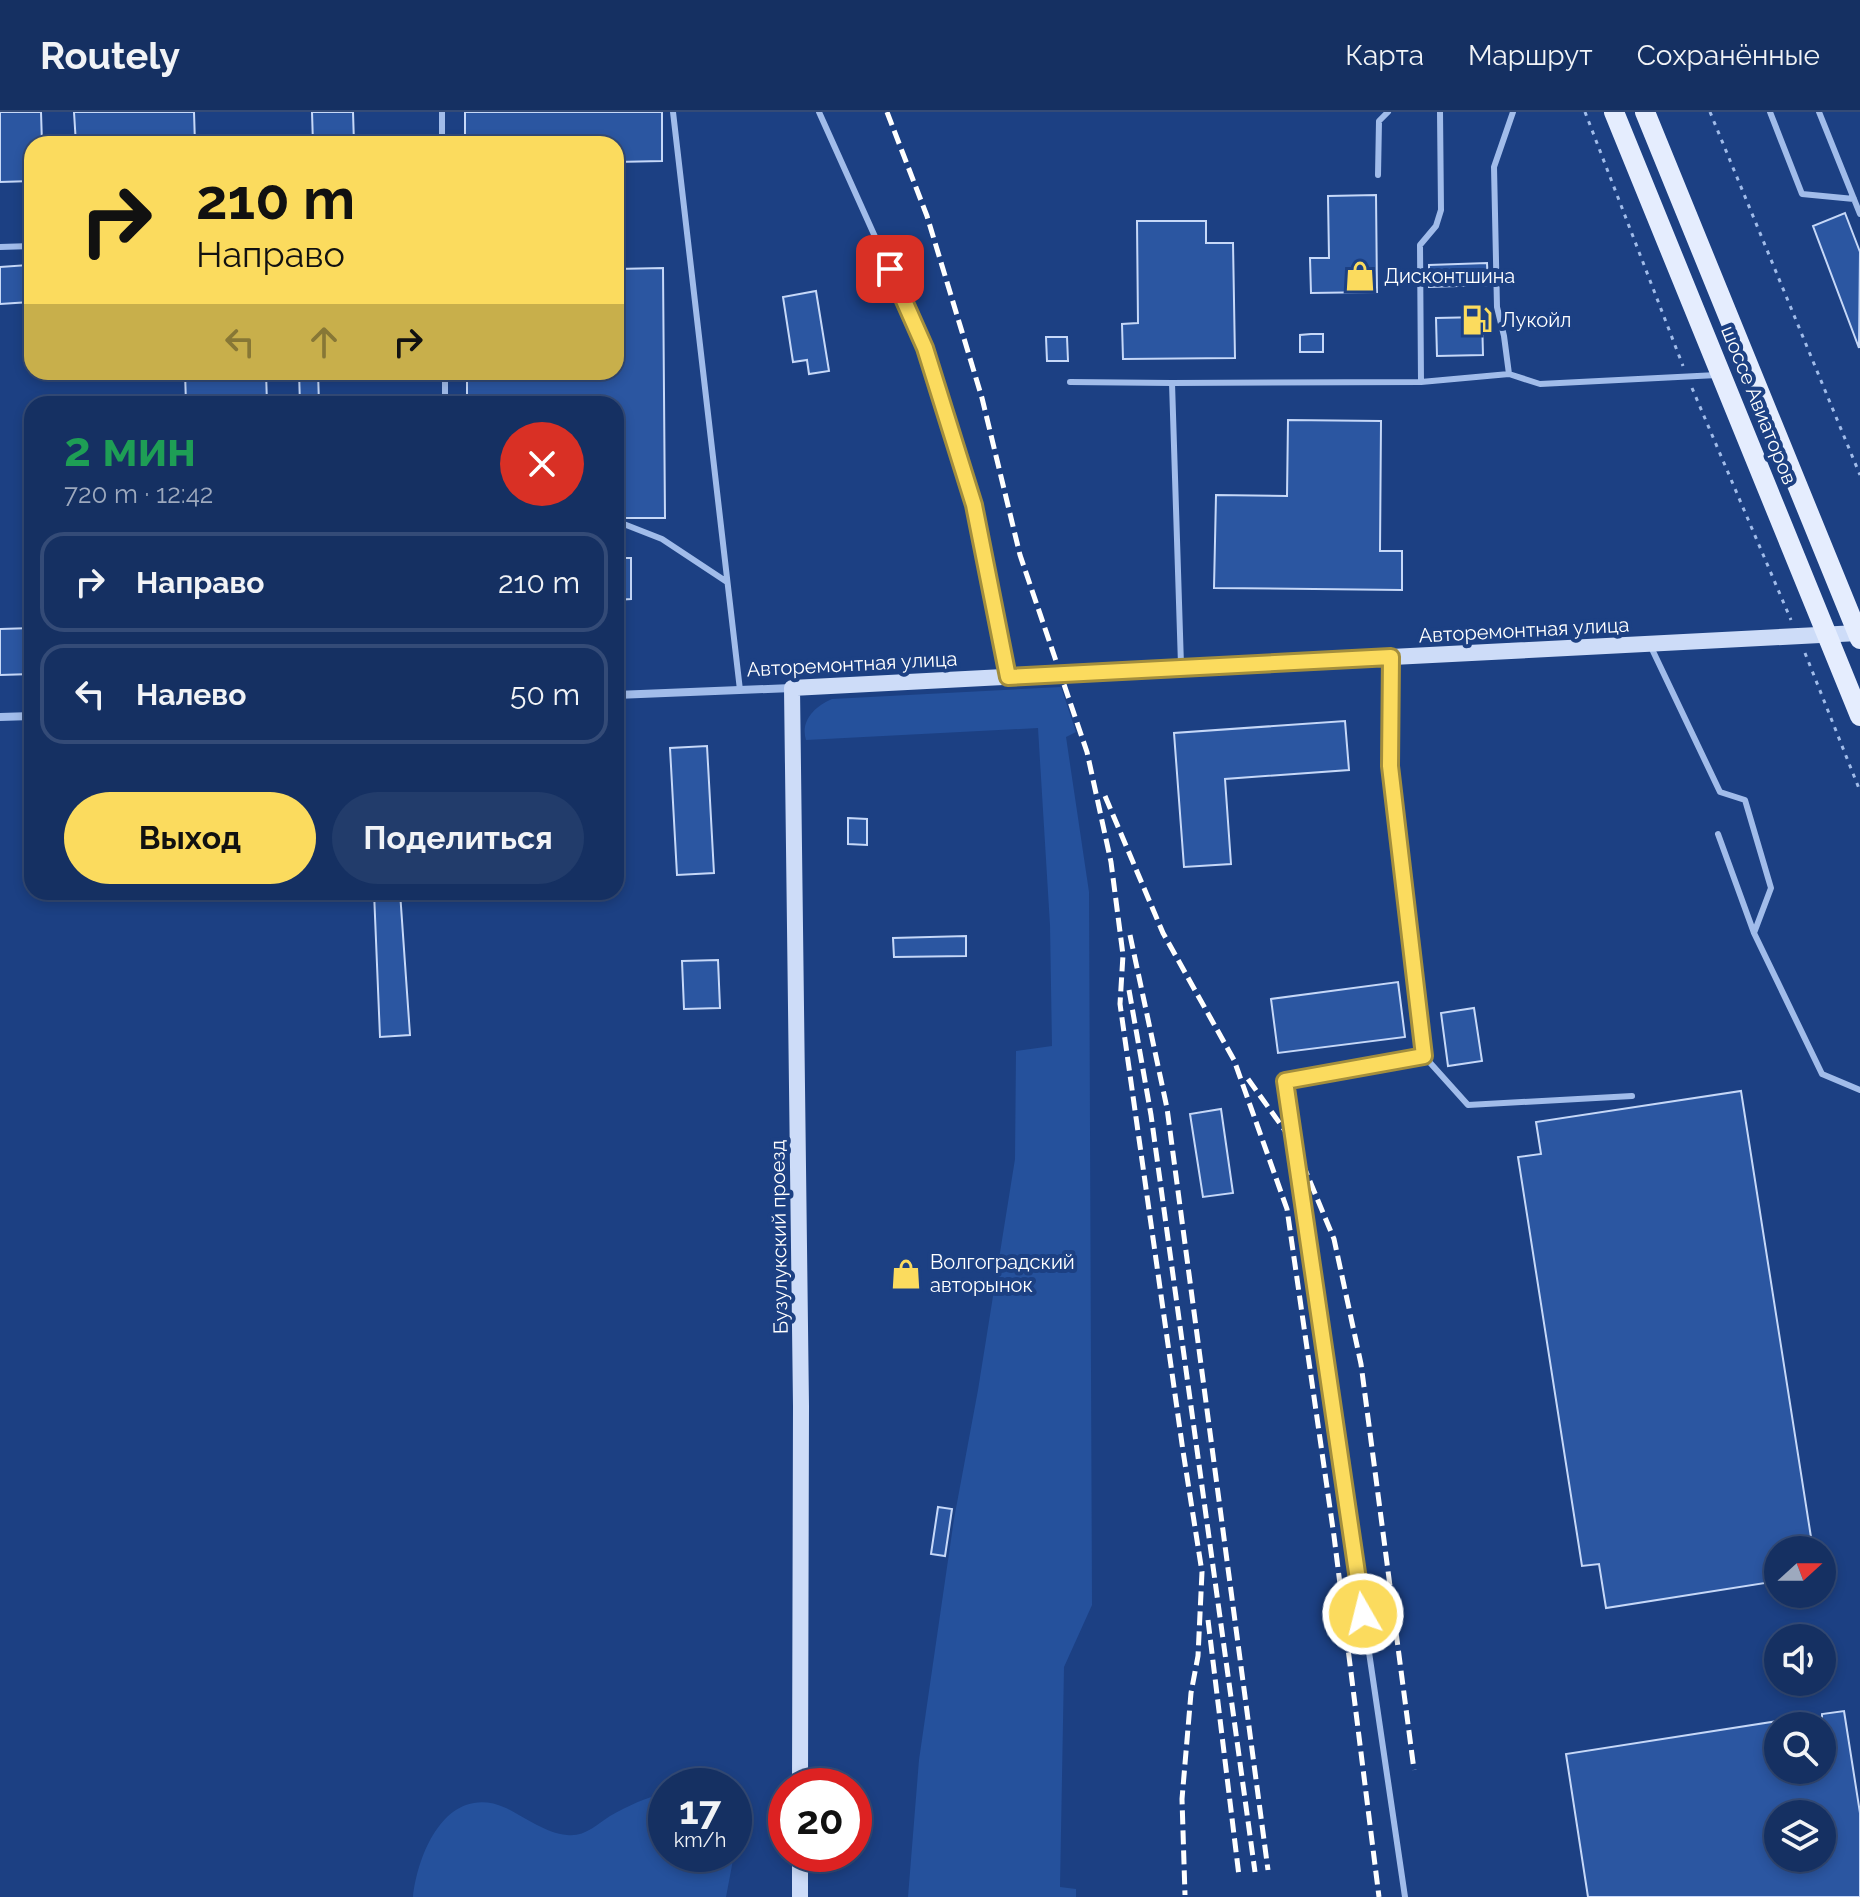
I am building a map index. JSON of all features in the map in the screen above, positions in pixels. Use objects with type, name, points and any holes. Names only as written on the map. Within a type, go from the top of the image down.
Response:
[{"type":"main road","name":"шоссе Авиаторов","points":[[1614,112],[1860,716]]},
{"type":"main road","name":"шоссе Авиаторов","points":[[1645,112],[1859,636]]},
{"type":"main road","name":"Авторемонтная улица","points":[[792,688],[1798,636],[1859,636]]},
{"type":"main road","name":"Бузулукский проезд","points":[[792,688],[801,1406],[800,1768]]},
{"type":"main road","points":[[800,1872],[800,1897]]},
{"type":"street","name":"Авторемонтная улица","points":[[624,695],[792,688]]},
{"type":"street","points":[[0,717],[24,716]]},
{"type":"lane","points":[[442,112],[442,136]]},
{"type":"lane","points":[[673,112],[740,690]]},
{"type":"lane","points":[[819,112],[925,348],[974,505],[1008,677]]},
{"type":"lane","points":[[1378,175],[1379,121],[1388,112]]},
{"type":"lane","points":[[1421,382],[1420,245],[1436,226],[1441,210],[1440,112]]},
{"type":"lane","points":[[1509,374],[1497,307],[1494,167],[1513,112]]},
{"type":"lane","points":[[1770,112],[1802,194],[1854,199]]},
{"type":"lane","points":[[1819,112],[1860,214]]},
{"type":"lane","points":[[0,247],[24,246]]},
{"type":"lane","points":[[1070,382],[1421,382],[1509,374],[1540,384],[1720,375]]},
{"type":"lane","points":[[1172,383],[1182,668]]},
{"type":"lane","points":[[624,524],[662,539],[727,582]]},
{"type":"lane","points":[[1649,644],[1720,792],[1745,800],[1771,888],[1754,933]]},
{"type":"lane","points":[[1391,657],[1390,766],[1424,1056],[1468,1105],[1632,1096]]},
{"type":"lane","points":[[1718,834],[1754,933],[1822,1074],[1860,1090]]},
{"type":"lane","points":[[1405,1897],[1285,1081],[1424,1056]]},
{"type":"path","points":[[1585,112],[1688,377],[1860,791]]},
{"type":"path","points":[[1710,112],[1860,475]]},
{"type":"shaded area","points":[[1061,687],[1076,732],[1066,737],[1089,892],[1092,1605],[1064,1667],[1060,1887],[1076,1889],[1076,1897],[908,1897],[919,1760],[954,1519],[1015,1159],[1016,1051],[1052,1046],[1050,925],[1038,728],[806,740],[805,727],[810,715],[832,699]]},
{"type":"shaded area","points":[[648,1798],[648,1872],[731,1872],[726,1897],[413,1897],[421,1860],[429,1842],[452,1813],[468,1804],[486,1802],[506,1808],[551,1831],[573,1835],[590,1830],[630,1805]]},
{"type":"building","points":[[0,112],[41,112],[42,136],[24,136],[24,181],[0,182]]},
{"type":"building","points":[[74,112],[194,112],[195,136],[76,136]]},
{"type":"building","points":[[312,112],[353,112],[354,136],[313,136]]},
{"type":"building","points":[[465,112],[662,112],[662,161],[624,162],[624,136],[465,136]]},
{"type":"building","points":[[1376,195],[1377,292],[1311,293],[1310,258],[1329,258],[1328,196]]},
{"type":"building","points":[[1845,213],[1860,252],[1859,348],[1813,226]]},
{"type":"building","points":[[1137,221],[1206,221],[1206,243],[1233,243],[1235,358],[1123,359],[1122,324],[1138,323]]},
{"type":"building","points":[[1487,263],[1488,285],[1429,287],[1429,265]]},
{"type":"building","points":[[24,265],[24,302],[0,304],[0,267]]},
{"type":"building","points":[[663,268],[665,518],[624,518],[624,396],[467,396],[467,380],[624,380],[624,269]]},
{"type":"building","points":[[816,291],[829,371],[809,374],[807,360],[793,362],[783,297]]},
{"type":"building","points":[[1482,317],[1483,355],[1437,356],[1436,318]]},
{"type":"building","points":[[1323,334],[1323,352],[1300,352],[1300,335]]},
{"type":"building","points":[[1046,337],[1067,337],[1068,361],[1047,361]]},
{"type":"building","points":[[185,380],[266,380],[267,396],[186,396]]},
{"type":"building","points":[[299,380],[318,380],[319,396],[300,396]]},
{"type":"building","points":[[1288,420],[1381,421],[1380,551],[1402,551],[1402,590],[1214,588],[1216,495],[1287,496]]},
{"type":"building","points":[[624,558],[631,558],[631,599],[624,599]]},
{"type":"building","points":[[24,628],[24,674],[0,675],[0,629]]},
{"type":"building","points":[[1345,721],[1349,770],[1225,779],[1231,864],[1184,867],[1174,733]]},
{"type":"building","points":[[707,746],[714,873],[677,875],[670,748]]},
{"type":"building","points":[[848,818],[867,819],[867,845],[848,844]]},
{"type":"building","points":[[374,900],[401,900],[410,1035],[380,1037]]},
{"type":"building","points":[[966,936],[966,956],[894,957],[893,938]]},
{"type":"building","points":[[718,960],[720,1008],[684,1009],[682,961]]},
{"type":"building","points":[[1398,982],[1405,1037],[1278,1053],[1271,999]]},
{"type":"building","points":[[1474,1008],[1482,1061],[1448,1066],[1441,1013]]},
{"type":"building","points":[[1741,1091],[1811,1536],[1764,1536],[1764,1583],[1606,1608],[1599,1564],[1582,1566],[1518,1157],[1541,1154],[1536,1122]]},
{"type":"building","points":[[1221,1109],[1233,1193],[1203,1197],[1190,1114]]},
{"type":"building","points":[[938,1507],[952,1509],[945,1556],[931,1554]]},
{"type":"building","points":[[1844,1711],[1860,1813],[1860,1897],[1588,1897],[1566,1754],[1764,1723],[1764,1784],[1836,1784],[1836,1712]]},
{"type":"railway","points":[[887,112],[927,216],[982,398],[1020,555],[1087,752],[1111,862],[1123,955],[1120,1004],[1202,1572],[1198,1656],[1191,1693],[1182,1799],[1185,1895]]},
{"type":"railway","points":[[1105,796],[1163,933],[1234,1060],[1287,1209],[1334,1536],[1379,1897]]},
{"type":"railway","points":[[1130,935],[1167,1108],[1268,1870]]},
{"type":"railway","points":[[1129,990],[1151,1115],[1255,1872]]},
{"type":"railway","points":[[1248,1079],[1294,1143],[1334,1239],[1361,1364],[1414,1770]]},
{"type":"railway","points":[[1208,1620],[1239,1876]]},
{"type":"place","name":"Дисконтшина","points":[[1360,276]]},
{"type":"place","name":"Лукойл","points":[[1477,320]]},
{"type":"place","name":"Волгоградский авторынок","points":[[906,1274]]},
{"type":"route","points":[[890,269],[925,348],[974,505],[1008,677],[1391,657],[1390,766],[1424,1056],[1285,1081],[1363,1614]]}]
